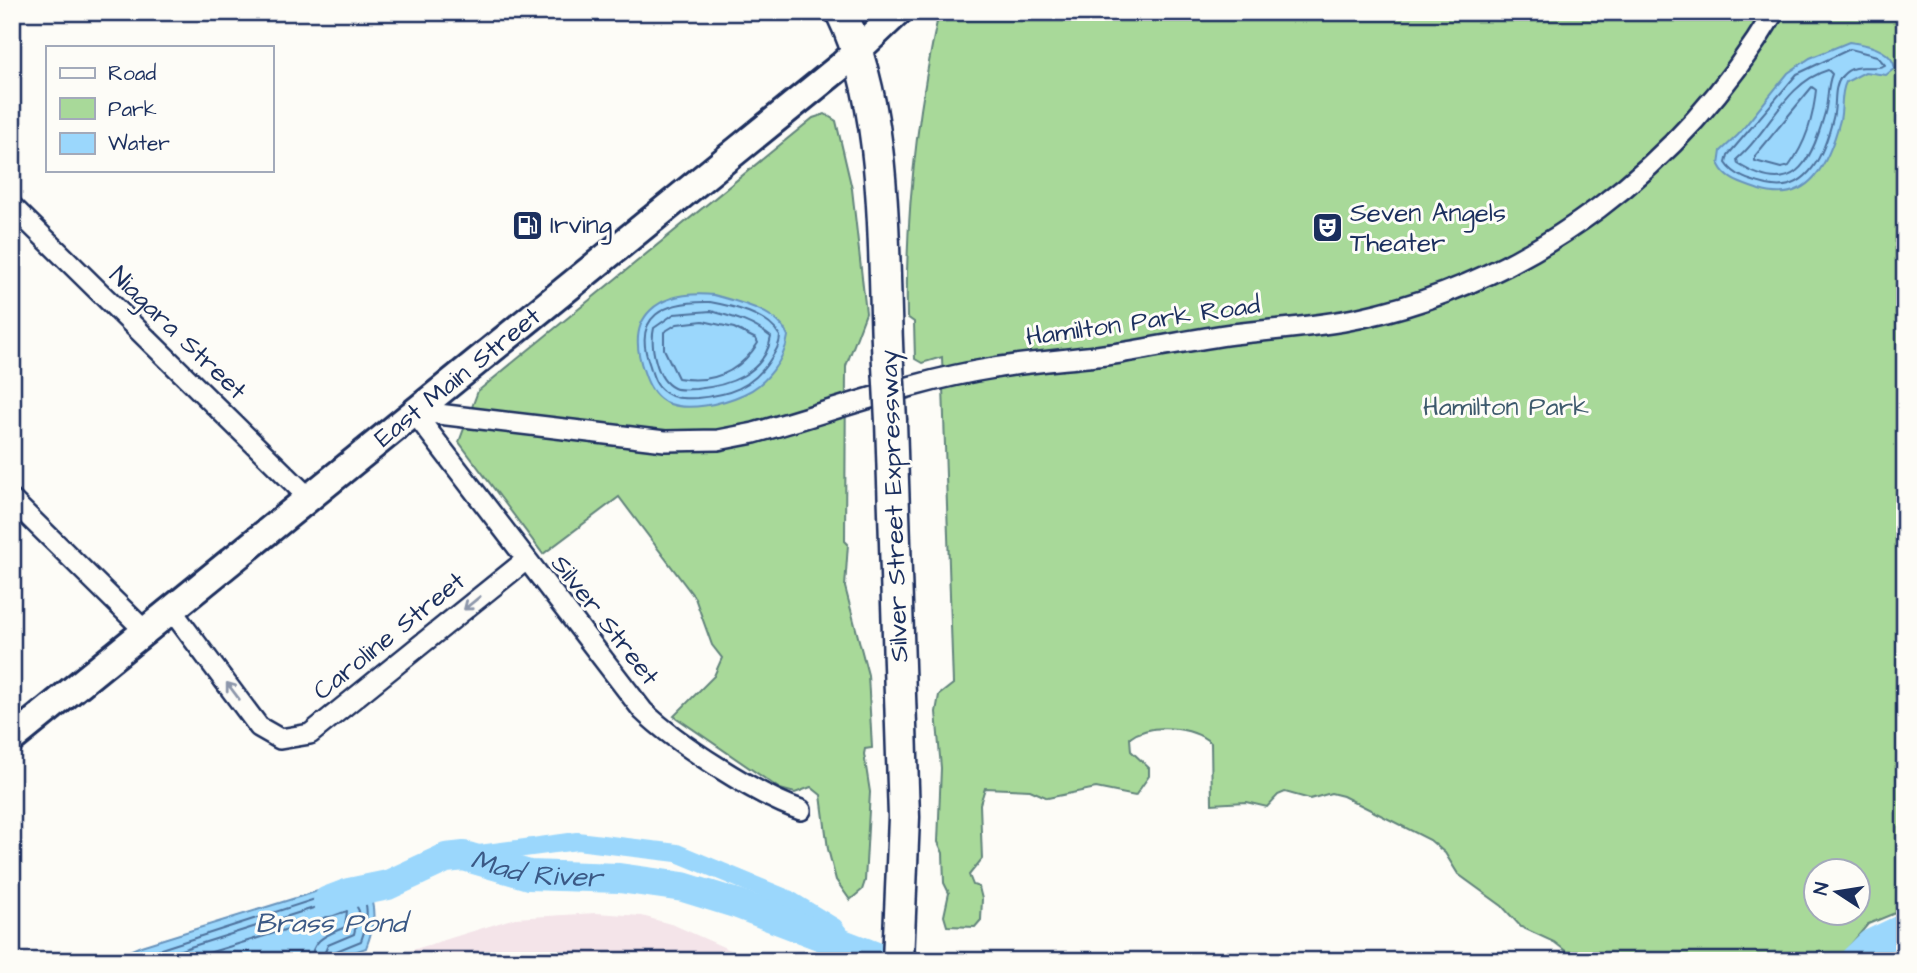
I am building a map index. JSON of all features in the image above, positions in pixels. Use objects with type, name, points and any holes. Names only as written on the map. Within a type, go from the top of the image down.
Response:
[{"type":"main road","name":"Silver Street Expressway","points":[[841,12],[856,53],[879,169],[903,762],[898,961]]},
{"type":"main road","name":"East Main Street","points":[[12,738],[856,53],[898,12]]},
{"type":"street","name":"Hamilton Park Road","points":[[413,411],[643,439],[718,440],[754,433],[988,369],[1233,334],[1326,325],[1397,309],[1451,292],[1500,270],[1545,246],[1619,192],[1673,143],[1721,92],[1774,12]]},
{"type":"street","name":"Niagara Street","points":[[12,206],[307,496]]},
{"type":"street","name":"Silver Street","points":[[413,411],[615,678],[653,721],[774,799],[801,810]]},
{"type":"street","points":[[12,500],[144,629]]},
{"type":"street","name":"Caroline Street","points":[[170,608],[259,727],[280,738],[310,734],[526,560]]},
{"type":"shaded area","points":[[596,913],[642,916],[674,925],[755,961],[377,961],[515,918]]},
{"type":"green space","name":"Hamilton Park","points":[[939,12],[1905,12],[1905,909],[1871,923],[1871,858],[1801,858],[1801,928],[1865,928],[1837,961],[1579,961],[1554,942],[1521,927],[1502,906],[1458,874],[1445,853],[1430,840],[1343,796],[1331,793],[1310,799],[1285,792],[1278,795],[1267,807],[1246,802],[1212,804],[1211,743],[1193,733],[1171,728],[1148,730],[1130,738],[1131,751],[1149,768],[1149,776],[1135,796],[1096,788],[1048,798],[1030,790],[985,788],[980,804],[982,859],[969,875],[973,885],[979,887],[982,899],[981,920],[975,927],[947,926],[944,916],[949,893],[944,883],[943,853],[938,842],[941,768],[936,712],[939,695],[953,684],[942,357],[922,363],[915,359],[914,322],[907,317],[910,201],[919,125]]},
{"type":"green space","points":[[825,114],[836,121],[852,189],[866,313],[846,366],[845,541],[848,544],[845,587],[868,675],[872,748],[865,749],[864,754],[870,792],[865,881],[862,890],[850,900],[836,880],[828,849],[821,795],[811,787],[795,793],[780,789],[674,716],[714,676],[722,658],[712,645],[695,598],[619,497],[543,554],[459,442],[478,391],[813,118]]},
{"type":"water","points":[[1849,42],[1884,52],[1895,68],[1886,75],[1865,72],[1846,82],[1840,120],[1830,151],[1814,177],[1792,192],[1777,193],[1747,186],[1726,175],[1719,165],[1721,151],[1738,135],[1788,73],[1810,58]]},
{"type":"water","points":[[714,295],[756,308],[776,320],[788,336],[783,354],[773,371],[759,385],[736,397],[694,407],[665,402],[652,389],[644,372],[638,335],[642,321],[650,310],[662,302],[677,297]]},
{"type":"water","name":"Brass Pond","points":[[350,881],[368,890],[373,912],[371,933],[366,948],[328,961],[106,961],[141,946]]},
{"type":"waterway","points":[[464,856],[577,841],[677,853],[788,899],[834,927],[850,948]]},
{"type":"waterway","name":"Mad River","points":[[328,901],[349,893],[388,885],[446,858],[464,856],[529,875],[619,878],[683,887],[738,904],[887,961]]},
{"type":"waterway","name":"Mad River","points":[[1854,961],[1871,944],[1905,928]]},
{"type":"place","name":"Irving","points":[[527,225]]},
{"type":"place","name":"Seven Angels Theater","points":[[1327,228]]}]
